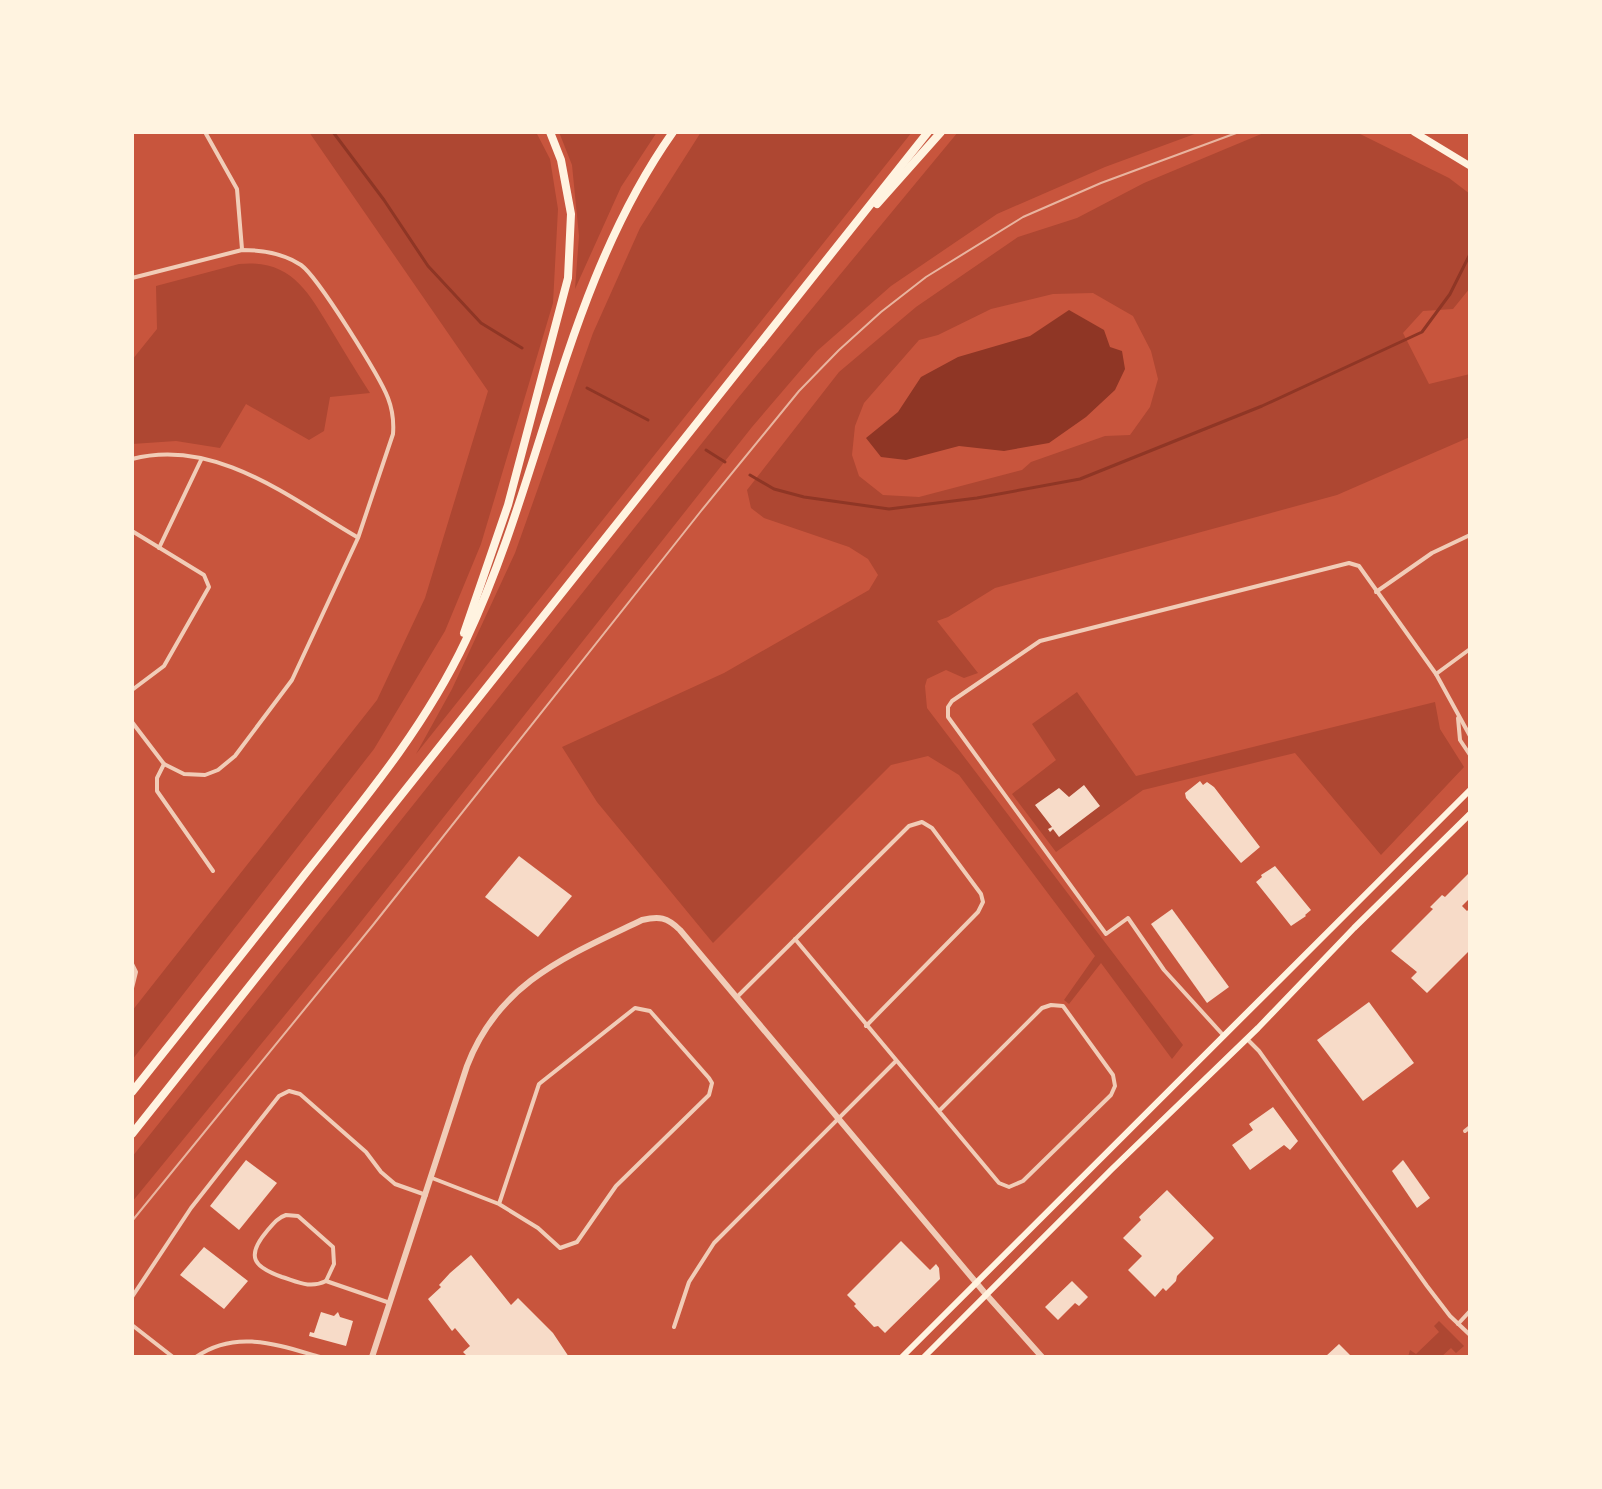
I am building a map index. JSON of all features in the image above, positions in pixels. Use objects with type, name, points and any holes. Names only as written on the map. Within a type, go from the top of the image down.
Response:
[{"type":"highway","points":[[456,661],[508,505],[568,278],[571,214],[564,170],[550,132]]},
{"type":"highway","points":[[132,1092],[374,788],[417,726],[456,661],[494,574],[536,453],[566,353],[593,282],[632,199],[673,132]]},
{"type":"highway","points":[[132,1134],[928,132]]},
{"type":"highway","points":[[831,256],[941,132]]},
{"type":"main road","points":[[1414,132],[1470,166]]},
{"type":"main road","points":[[902,1357],[1470,790]]},
{"type":"main road","points":[[924,1357],[1470,814]]},
{"type":"street","points":[[205,132],[237,189],[242,250]]},
{"type":"street","points":[[132,278],[242,250],[280,254],[302,265],[318,282],[387,395],[394,418],[393,434],[358,538],[292,680],[235,756],[218,770],[205,775],[184,774],[164,764],[132,722]]},
{"type":"street","points":[[132,459],[164,454],[223,464],[256,478],[358,538]]},
{"type":"street","points":[[159,548],[201,459]]},
{"type":"street","points":[[132,531],[204,575],[209,587],[164,666],[132,690]]},
{"type":"street","points":[[1376,592],[1432,553],[1470,535]]},
{"type":"street","points":[[1224,1036],[1164,970],[1128,918],[1106,934],[948,717],[948,707],[952,701],[1040,641],[1349,563],[1359,566],[1436,674],[1470,736]]},
{"type":"street","points":[[1436,674],[1470,649]]},
{"type":"street","points":[[1457,716],[1460,740],[1470,755]]},
{"type":"street","points":[[164,764],[157,778],[157,791],[213,871]]},
{"type":"street","points":[[737,997],[909,826],[922,822],[932,828],[981,894],[983,902],[978,912],[866,1026]]},
{"type":"street","points":[[372,1357],[475,1047],[502,1004],[545,969],[642,920],[665,918],[680,930],[840,1117],[976,1283],[1042,1357]]},
{"type":"street","points":[[795,939],[999,1183],[1009,1187],[1023,1181],[1111,1095],[1115,1086],[1113,1075],[1063,1006],[1051,1005],[1042,1008],[939,1111]]},
{"type":"street","points":[[132,964],[135,979],[132,988]]},
{"type":"street","points":[[431,1178],[499,1204],[538,1228],[560,1248],[577,1242],[616,1186],[709,1095],[712,1083],[709,1078],[650,1011],[635,1008],[539,1084],[499,1204]]},
{"type":"street","points":[[1247,1039],[1259,1051],[1427,1286],[1470,1335]]},
{"type":"street","points":[[674,1327],[689,1282],[714,1243],[896,1061]]},
{"type":"street","points":[[132,1297],[191,1208],[284,1092],[300,1094],[366,1152],[395,1184],[426,1195]]},
{"type":"street","points":[[1465,1131],[1470,1127]]},
{"type":"street","points":[[326,1281],[334,1264],[335,1254],[331,1244],[293,1215],[280,1217],[255,1248],[255,1257],[265,1270],[307,1285],[326,1281],[390,1303]]},
{"type":"street","points":[[1458,1324],[1470,1311]]},
{"type":"street","points":[[132,1325],[173,1357]]},
{"type":"street","points":[[196,1357],[226,1343],[256,1340],[320,1357]]},
{"type":"shaded area","points":[[309,132],[536,132],[550,159],[558,209],[553,303],[481,544],[445,631],[374,749],[132,1060],[132,1011],[377,700],[425,598],[488,391]]},
{"type":"shaded area","points":[[559,132],[657,132],[621,187],[575,289],[579,236],[572,165]]},
{"type":"shaded area","points":[[701,132],[912,132],[416,754],[452,689],[515,553],[593,333],[640,228]]},
{"type":"shaded area","points":[[958,132],[1200,132],[1105,167],[997,214],[891,286],[817,351],[752,427],[352,933],[132,1202],[132,1157],[738,398]]},
{"type":"shaded area","points":[[1266,132],[1356,132],[1449,178],[1470,194],[1470,288],[1453,309],[1423,311],[1403,333],[1429,384],[1470,374],[1470,437],[1337,495],[995,588],[937,621],[978,673],[964,678],[946,670],[927,679],[927,708],[1183,1045],[1172,1059],[1101,963],[1069,1004],[1064,1000],[1095,956],[959,775],[928,756],[891,765],[713,943],[597,802],[562,747],[724,673],[869,590],[878,575],[868,559],[849,547],[764,518],[751,508],[747,490],[839,372],[916,307],[1018,237],[1077,218],[1144,183]],"holes":[[[1093,293],[1133,316],[1151,351],[1158,379],[1150,407],[1130,435],[1105,436],[1031,462],[1022,470],[919,497],[883,495],[859,476],[852,455],[855,426],[864,403],[919,340],[938,335],[991,309],[1053,294]]]},
{"type":"shaded area","points":[[239,264],[272,267],[295,280],[313,301],[370,393],[330,397],[324,431],[309,440],[246,404],[220,448],[176,441],[132,444],[132,360],[157,329],[156,286]]},
{"type":"shaded area","points":[[1069,310],[1104,330],[1110,347],[1122,351],[1125,369],[1115,390],[1086,417],[1049,443],[1004,451],[959,446],[906,460],[881,457],[866,438],[898,412],[921,377],[958,357],[1030,336]]},
{"type":"shaded area","points":[[1077,692],[1136,776],[1435,702],[1440,729],[1464,767],[1381,855],[1295,753],[1143,790],[1056,852],[1012,794],[1056,760],[1032,724]]},
{"type":"shaded area","points":[[1439,1321],[1464,1346],[1456,1353],[1451,1348],[1441,1357],[1408,1357],[1410,1350],[1416,1354],[1439,1332],[1434,1326]]},
{"type":"building","points":[[1200,781],[1203,785],[1207,782],[1214,787],[1260,847],[1241,863],[1186,798],[1185,793]]},
{"type":"building","points":[[1084,785],[1100,806],[1059,837],[1053,829],[1050,832],[1048,829],[1052,827],[1035,805],[1059,788],[1069,797]]},
{"type":"building","points":[[519,856],[572,896],[538,937],[485,897]]},
{"type":"building","points":[[1275,866],[1311,910],[1291,926],[1256,882]]},
{"type":"building","points":[[1470,872],[1470,898],[1462,906],[1467,911],[1470,908],[1470,950],[1427,993],[1411,978],[1417,972],[1391,951],[1433,909],[1430,907],[1442,895],[1445,897]]},
{"type":"building","points":[[1172,909],[1229,987],[1207,1003],[1151,924]]},
{"type":"building","points":[[1369,1002],[1414,1063],[1363,1101],[1317,1040]]},
{"type":"building","points":[[1273,1107],[1298,1141],[1290,1150],[1284,1145],[1250,1170],[1232,1145],[1253,1130],[1249,1124]]},
{"type":"building","points":[[246,1160],[277,1183],[239,1230],[210,1206]]},
{"type":"building","points":[[1403,1160],[1430,1198],[1417,1208],[1392,1171]]},
{"type":"building","points":[[1167,1190],[1214,1238],[1166,1291],[1163,1288],[1155,1297],[1128,1270],[1142,1256],[1123,1238]]},
{"type":"building","points":[[901,1241],[930,1270],[936,1264],[940,1279],[885,1333],[878,1326],[874,1327],[847,1295]]},
{"type":"building","points":[[204,1247],[248,1281],[224,1309],[180,1275]]},
{"type":"building","points":[[471,1255],[511,1305],[518,1298],[553,1333],[569,1357],[468,1357],[463,1352],[470,1346],[455,1328],[452,1331],[428,1299],[450,1273]]},
{"type":"building","points":[[1072,1281],[1088,1297],[1079,1306],[1075,1303],[1058,1320],[1045,1307]]},
{"type":"building","points":[[321,1312],[334,1316],[338,1312],[340,1317],[353,1321],[346,1346],[309,1336],[310,1332],[314,1333]]},
{"type":"building","points":[[1339,1344],[1352,1357],[1325,1357]]},
{"type":"waterway","points":[[333,132],[428,266],[481,323],[522,348]]},
{"type":"waterway","points":[[750,475],[774,489],[804,497],[889,509],[977,498],[1080,479],[1262,406],[1422,332],[1450,294],[1470,254]]},
{"type":"waterway","points":[[587,388],[648,420]]},
{"type":"waterway","points":[[706,450],[725,462]]},
{"type":"tram line","points":[[132,1221],[373,925],[701,511],[799,391],[839,350],[926,277],[1023,217],[1101,183],[1239,132]]}]
